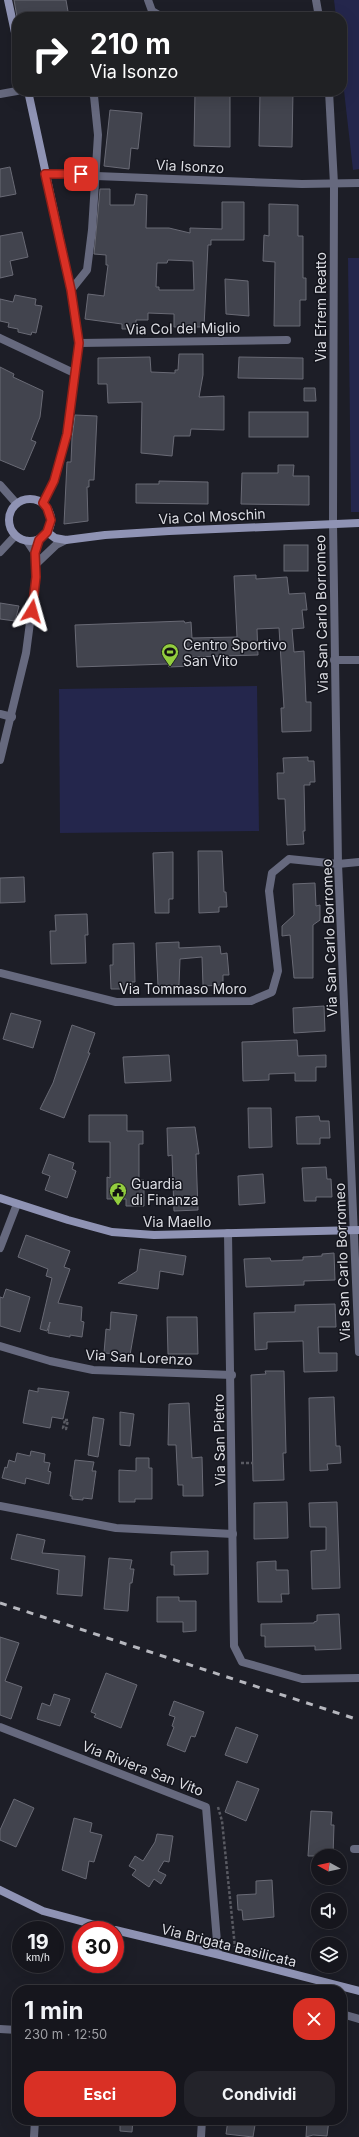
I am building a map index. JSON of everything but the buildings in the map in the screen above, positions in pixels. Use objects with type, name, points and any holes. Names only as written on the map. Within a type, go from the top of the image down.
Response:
[{"type":"street","points":[[8,0],[12,19]]},
{"type":"street","points":[[148,0],[154,12]]},
{"type":"street","points":[[316,0],[318,12]]},
{"type":"street","points":[[0,94],[12,92]]},
{"type":"street","points":[[29,96],[71,290],[79,343],[67,434],[54,481],[43,503]]},
{"type":"street","points":[[71,290],[87,270],[97,174],[98,135],[94,96]]},
{"type":"street","name":"Via Efrem Reatto","points":[[329,96],[334,184],[333,523]]},
{"type":"street","name":"Via Isonzo","points":[[45,174],[97,174],[334,184],[359,183]]},
{"type":"street","points":[[0,338],[74,373]]},
{"type":"street","name":"Via Col del Miglio","points":[[79,343],[287,340]]},
{"type":"street","points":[[0,485],[16,503]]},
{"type":"street","points":[[0,760],[12,717],[26,653],[36,577],[35,553],[39,540],[47,532],[51,520],[50,513],[43,503],[30,498],[16,503],[12,509],[8,523],[15,536],[27,541],[39,540]]},
{"type":"street","name":"Via San Carlo Borromeo","points":[[333,523],[338,864],[356,1230],[359,1352]]},
{"type":"street","name":"Via Col Moschin","points":[[47,532],[55,538],[66,540],[105,535],[162,531],[359,523]]},
{"type":"street","points":[[0,552],[15,536]]},
{"type":"street","name":"Via Col Moschin","points":[[36,564],[56,545],[66,540]]},
{"type":"street","points":[[27,541],[35,553]]},
{"type":"street","points":[[334,660],[359,660]]},
{"type":"street","points":[[0,714],[12,717]]},
{"type":"street","name":"Via Tommaso Moro","points":[[0,973],[116,1002],[251,1001],[272,992],[278,971],[270,891],[272,873],[289,859],[338,864]]},
{"type":"street","points":[[338,864],[359,862]]},
{"type":"street","name":"Via Maello","points":[[0,1198],[112,1232],[154,1235],[356,1230]]},
{"type":"street","points":[[0,1248],[17,1204]]},
{"type":"street","name":"Via San Pietro","points":[[228,1234],[232,1375],[234,1646],[242,1662],[302,1679],[359,1678]]},
{"type":"street","name":"Via San Lorenzo","points":[[0,1346],[50,1361],[93,1370],[232,1375]]},
{"type":"street","points":[[0,1506],[116,1528],[233,1534]]},
{"type":"street","name":"Via Riviera San Vito","points":[[0,1727],[206,1807],[218,1954]]},
{"type":"street","name":"Via Brigata Basilicata","points":[[0,1890],[43,1911],[80,1921]]},
{"type":"street","name":"Via Brigata Basilicata","points":[[124,1932],[218,1954],[336,1985]]},
{"type":"street","name":"Via Brigata Basilicata","points":[[347,1988],[359,1991]]},
{"type":"street","points":[[347,2015],[359,2019]]},
{"type":"street","points":[[0,2028],[12,2029]]},
{"type":"street","points":[[34,2137],[35,2125]]},
{"type":"street","points":[[201,2137],[202,2125]]},
{"type":"path","points":[[239,1463],[253,1463]]},
{"type":"path","points":[[214,1804],[219,1808],[222,1821],[235,1949]]},
{"type":"shaded area","points":[[334,0],[359,0],[359,169],[353,170],[345,96],[347,96],[347,12],[335,12]]},
{"type":"shaded area","points":[[348,258],[359,258],[359,512],[351,512]]},
{"type":"shaded area","points":[[257,686],[259,831],[60,833],[59,689]]},
{"type":"railway","points":[[0,1603],[359,1720]]},
{"type":"place","name":"Centro Sportivo San Vito","points":[[170,667]]},
{"type":"place","name":"Guardia di Finanza","points":[[118,1206]]},
{"type":"route","points":[[32,611],[36,577],[35,553],[39,540],[47,532],[51,520],[50,513],[43,503],[54,481],[67,434],[79,343],[71,290],[45,174],[81,174]]}]
